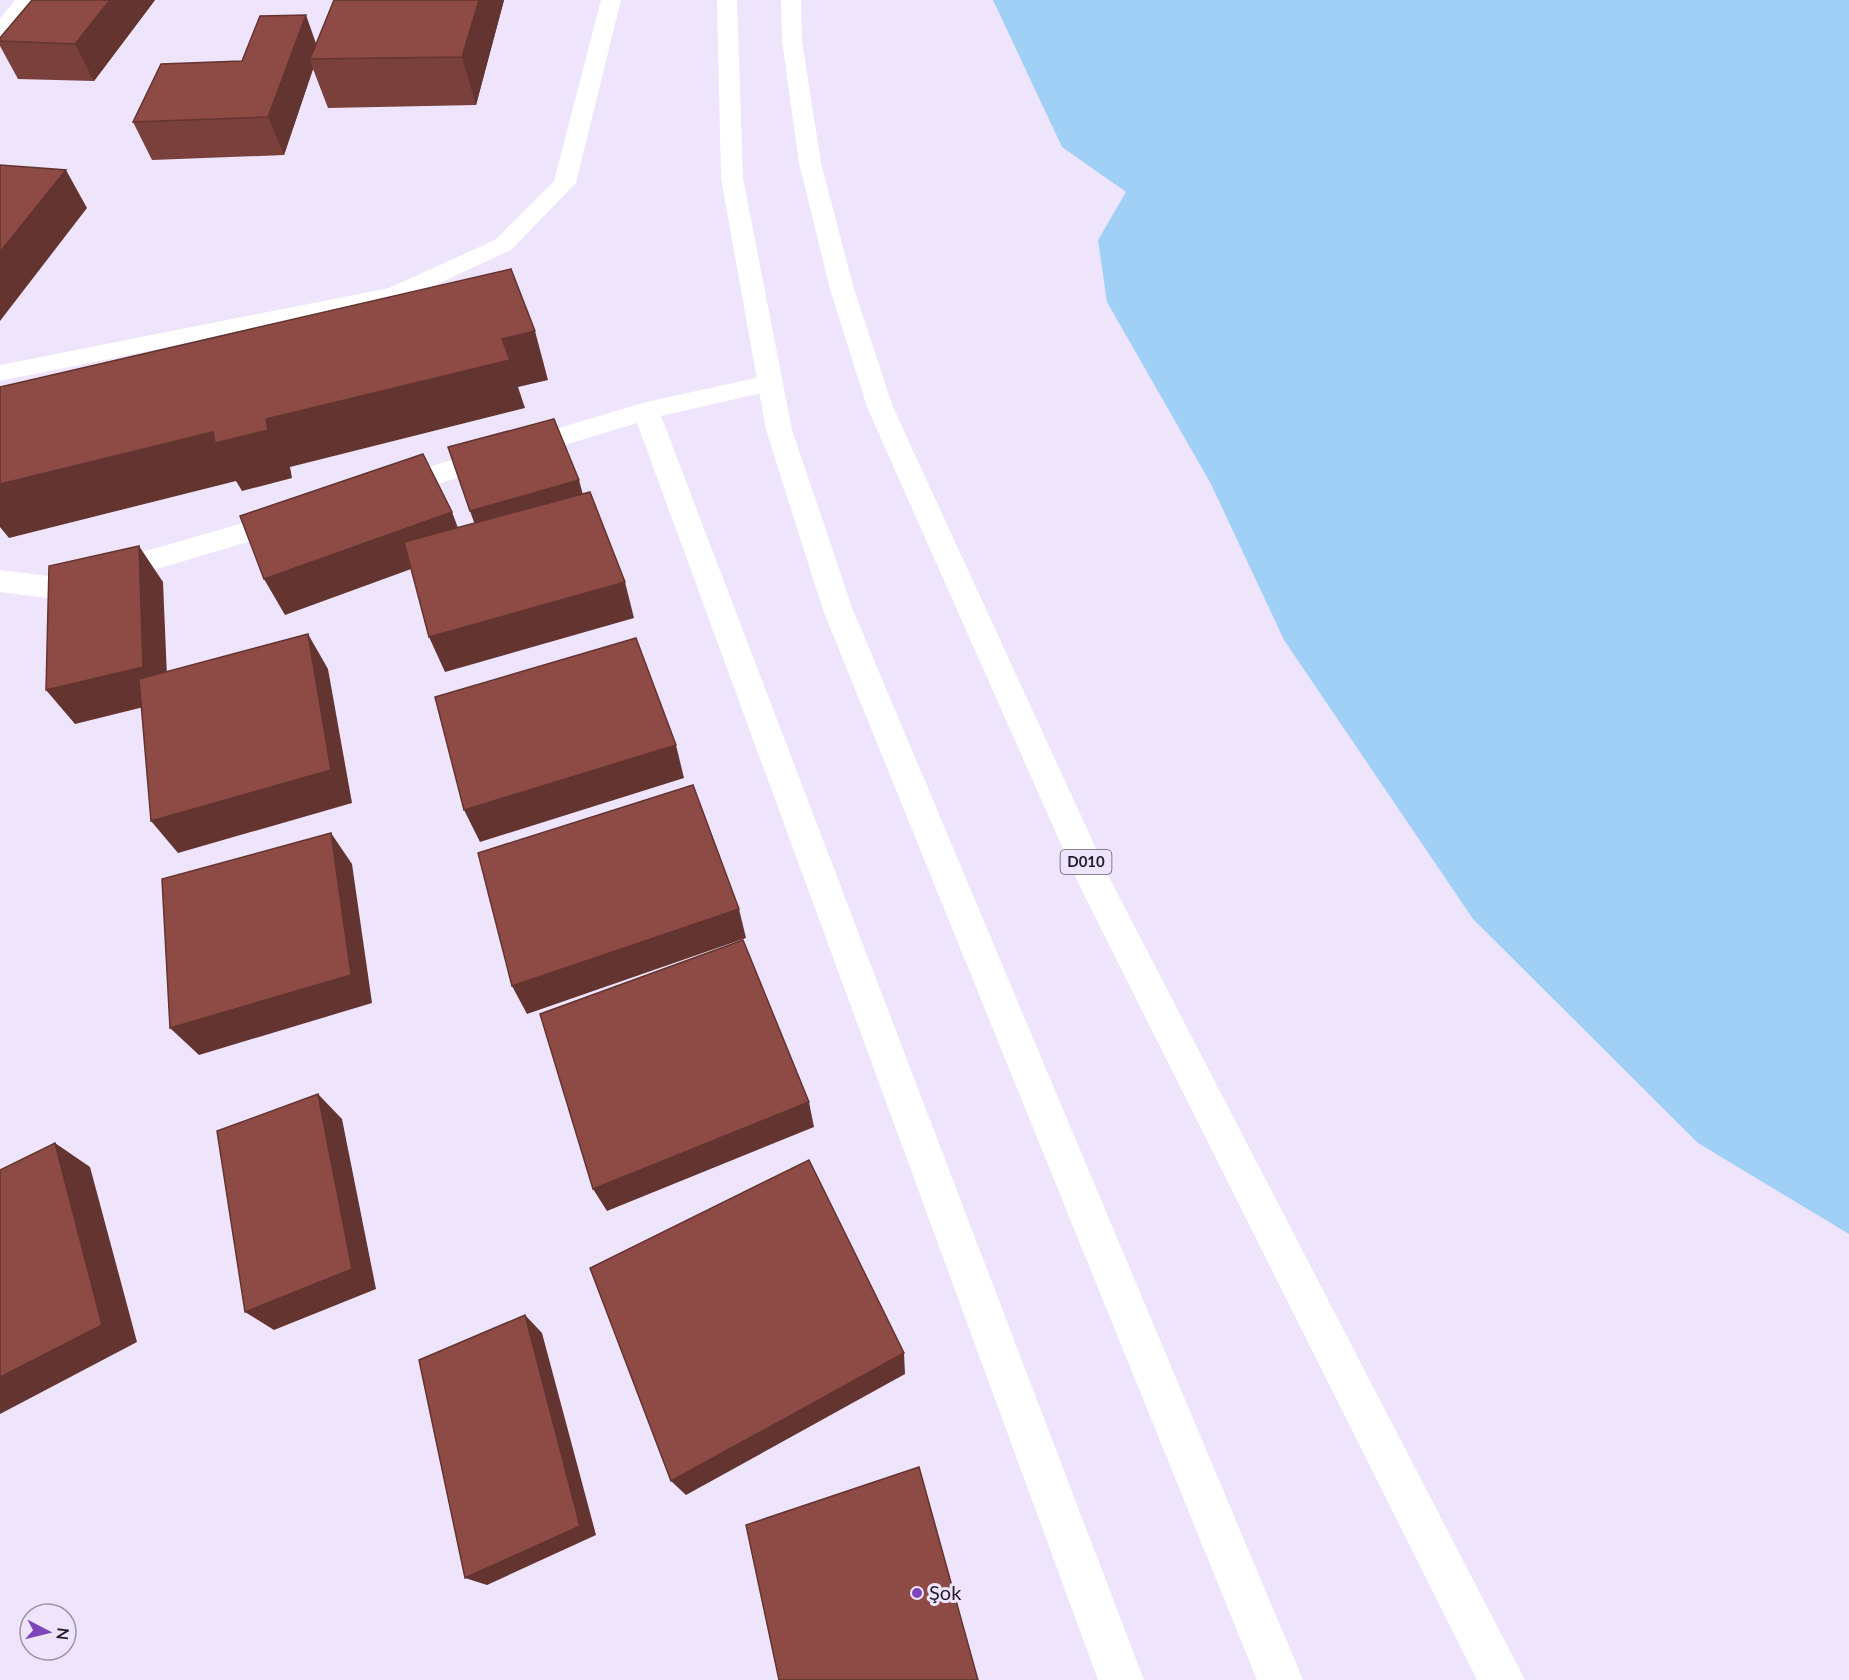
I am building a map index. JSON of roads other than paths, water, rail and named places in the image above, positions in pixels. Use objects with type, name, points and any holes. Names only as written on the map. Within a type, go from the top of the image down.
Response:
[{"type":"main road","points":[[0,32],[25,0]]},
{"type":"main road","points":[[0,373],[396,294],[502,245],[565,183],[611,0]]},
{"type":"main road","points":[[727,0],[732,178],[779,430],[838,610],[1280,1680]]},
{"type":"main road","name":"D010","points":[[791,0],[792,41],[810,163],[842,289],[880,408],[1098,887],[1502,1680]]},
{"type":"main road","points":[[367,496],[646,411],[770,383]]},
{"type":"main road","points":[[646,411],[1121,1680]]},
{"type":"main road","points":[[0,581],[56,588],[311,513]]},
{"type":"water","points":[[993,0],[1849,0],[1849,1234],[1698,1143],[1473,919],[1284,640],[1211,484],[1107,302],[1098,240],[1126,192],[1062,147]]},
{"type":"place","name":"Şok","points":[[917,1593]]}]
